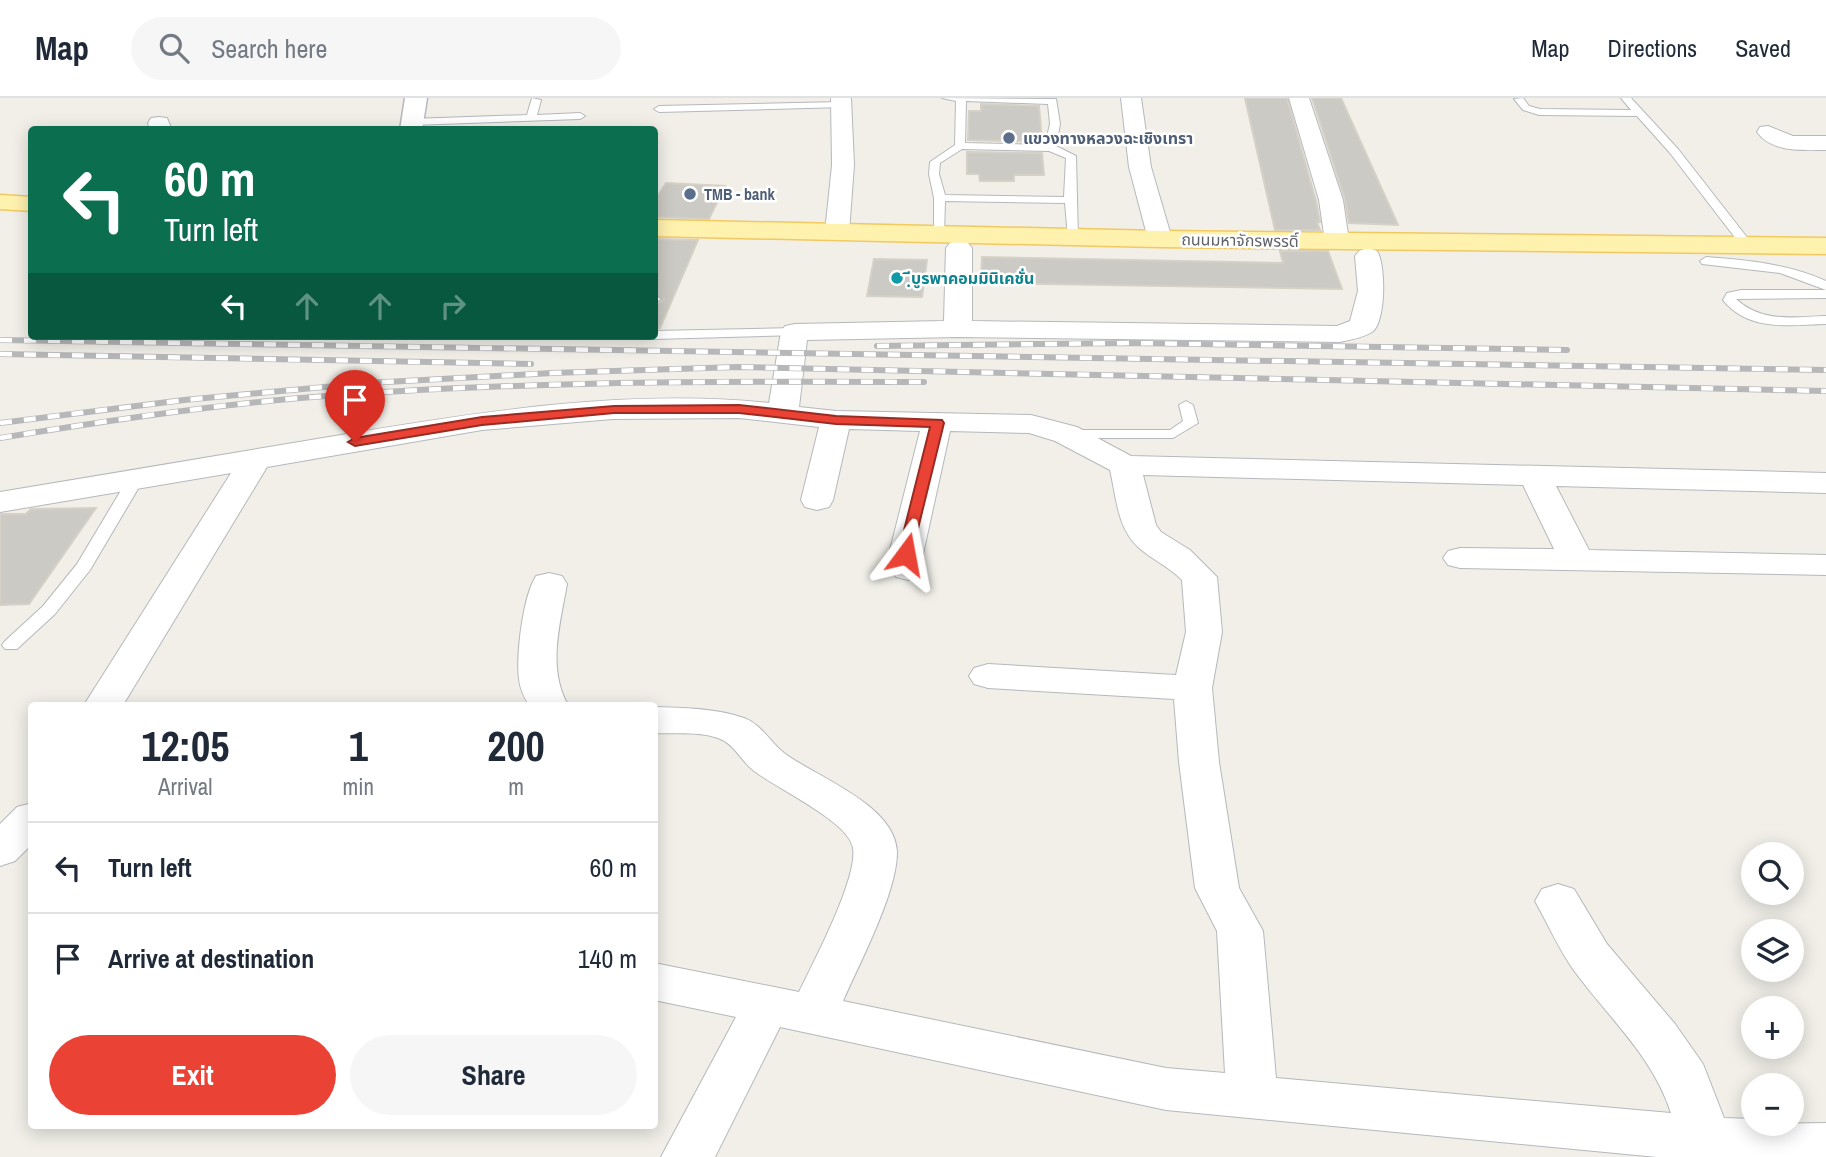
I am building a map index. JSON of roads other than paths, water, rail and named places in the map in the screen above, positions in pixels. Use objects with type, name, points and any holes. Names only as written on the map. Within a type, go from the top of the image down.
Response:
[{"type":"main road","points":[[0,202],[28,204]]},
{"type":"main road","points":[[0,219],[28,221]]},
{"type":"main road","name":"ถนนมหาจักรพรรดิ์","points":[[658,228],[837,232],[948,241],[1368,256],[1826,262]]},
{"type":"main road","name":"ถนนมหาจักรพรรดิ์","points":[[658,243],[948,241],[1074,237],[1826,246]]},
{"type":"street","points":[[412,126],[416,98]]},
{"type":"street","points":[[1131,98],[1140,167],[1160,239]]},
{"type":"street","points":[[1299,98],[1331,200],[1337,241]]},
{"type":"street","points":[[837,232],[843,165],[841,101]]},
{"type":"street","points":[[1768,132],[1788,143],[1826,143]]},
{"type":"street","points":[[948,241],[958,329]]},
{"type":"street","points":[[783,414],[795,332],[958,329],[1339,334],[1363,326],[1371,290],[1368,256]]},
{"type":"street","points":[[0,502],[137,477],[508,418],[614,410],[739,409],[836,420],[1031,424],[1066,434],[1125,465],[1826,483]]},
{"type":"street","points":[[817,500],[836,420]]},
{"type":"street","points":[[908,570],[906,554],[937,423]]},
{"type":"street","points":[[106,702],[255,460]]},
{"type":"street","points":[[1125,465],[1139,526],[1149,539],[1178,556],[1199,577],[1204,632],[1194,688],[1199,762],[1217,888],[1240,931],[1252,1097]]},
{"type":"street","points":[[1534,475],[1577,560]]},
{"type":"street","points":[[1460,558],[1826,565]]},
{"type":"street","points":[[545,702],[536,672],[549,584]]},
{"type":"street","points":[[988,676],[1194,688]]},
{"type":"street","points":[[658,720],[731,728],[750,741],[768,762],[830,799],[864,827],[875,848],[872,877],[790,1009],[688,1157]]},
{"type":"street","points":[[0,850],[28,822]]},
{"type":"street","points":[[1558,901],[1590,957],[1658,1038],[1685,1079],[1705,1139]]},
{"type":"street","points":[[658,982],[1166,1089],[1705,1139],[1826,1146]]},
{"type":"lane","points":[[947,98],[1053,101],[1055,124],[1050,148]]},
{"type":"lane","points":[[1626,98],[1674,151],[1747,245]]},
{"type":"lane","points":[[960,146],[961,99]]},
{"type":"lane","points":[[1519,99],[1526,108],[1539,112],[1639,113]]},
{"type":"lane","points":[[531,118],[536,100]]},
{"type":"lane","points":[[659,109],[729,103],[841,101]]},
{"type":"lane","points":[[412,126],[580,116]]},
{"type":"lane","points":[[948,241],[934,174],[935,162],[960,146],[1050,148],[1071,156],[1070,200],[1074,237]]},
{"type":"lane","points":[[940,198],[1070,200]]},
{"type":"lane","points":[[1706,261],[1766,264],[1809,277],[1826,286]]},
{"type":"lane","points":[[1826,294],[1741,294],[1731,296],[1729,300],[1741,313],[1761,321],[1826,320]]},
{"type":"lane","points":[[658,325],[680,328],[690,334]]},
{"type":"lane","points":[[658,335],[795,332]]},
{"type":"lane","points":[[1066,434],[1173,434],[1191,423],[1186,405]]},
{"type":"lane","points":[[11,645],[49,610],[84,566],[137,477]]},
{"type":"railway","points":[[0,340],[1826,370]]},
{"type":"railway","points":[[877,346],[1133,343],[1567,350]]},
{"type":"railway","points":[[0,354],[531,364]]},
{"type":"railway","points":[[0,423],[184,400],[368,383],[737,367],[1826,391]]},
{"type":"railway","points":[[0,438],[278,400],[439,389],[601,384],[924,382]]},
{"type":"place","name":"แขวงทางหลวงฉะเชิงเทรา","points":[[1009,138]]},
{"type":"place","name":"TMB - bank","points":[[690,194]]},
{"type":"place","name":"ฺีบูรพาคอมมินิเคชั่น","points":[[897,278]]}]
